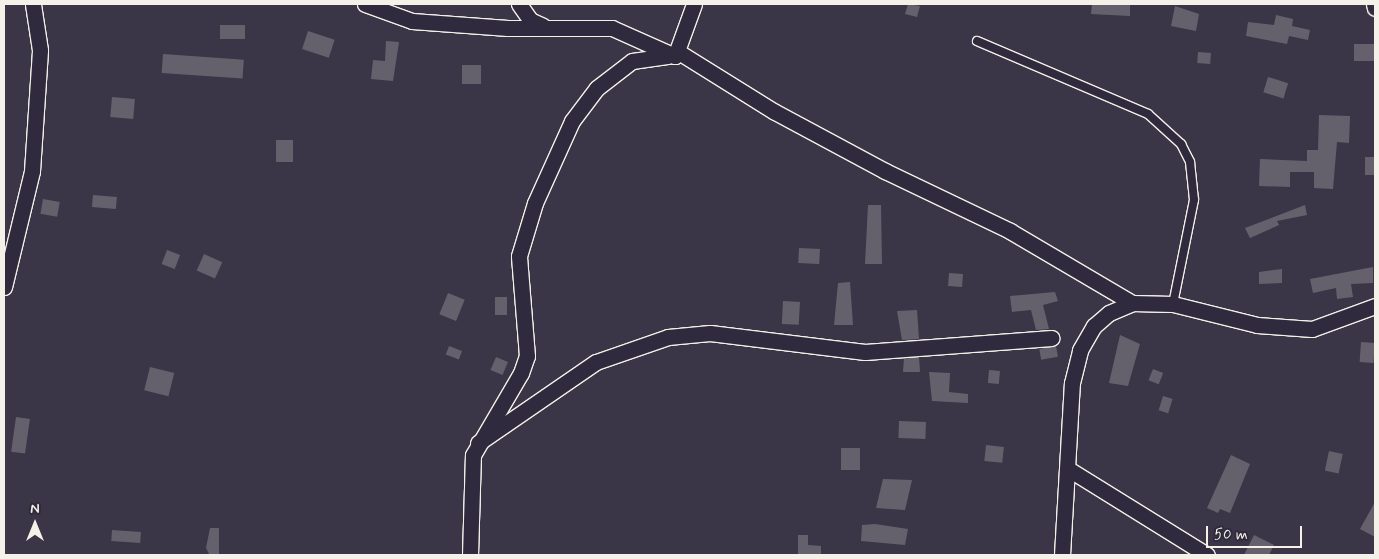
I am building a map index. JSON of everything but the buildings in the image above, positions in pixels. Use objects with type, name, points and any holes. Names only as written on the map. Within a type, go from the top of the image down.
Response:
[{"type":"street","points":[[4,288],[32,172],[40,50],[33,4]]},
{"type":"street","points":[[366,4],[412,21],[508,28],[543,26],[612,28],[676,54],[775,112],[885,171],[1010,231],[1132,303]]},
{"type":"street","points":[[519,4],[530,20],[543,26]]},
{"type":"street","points":[[676,54],[694,4]]},
{"type":"street","points":[[1374,4],[1375,8]]},
{"type":"street","points":[[470,555],[470,485],[478,444],[521,374],[527,356],[521,238],[561,142],[582,104],[619,68],[648,56],[676,54]]},
{"type":"street","points":[[1062,555],[1070,470],[1072,383],[1080,350],[1094,326],[1109,312],[1132,303],[1172,304],[1257,325],[1302,329],[1346,320],[1375,306]]},
{"type":"street","points":[[478,444],[596,362],[668,337],[710,333],[866,352],[1051,338]]},
{"type":"street","points":[[1070,470],[1207,555]]},
{"type":"lane","points":[[978,41],[1148,114],[1181,144],[1190,162],[1194,200],[1172,304]]}]
